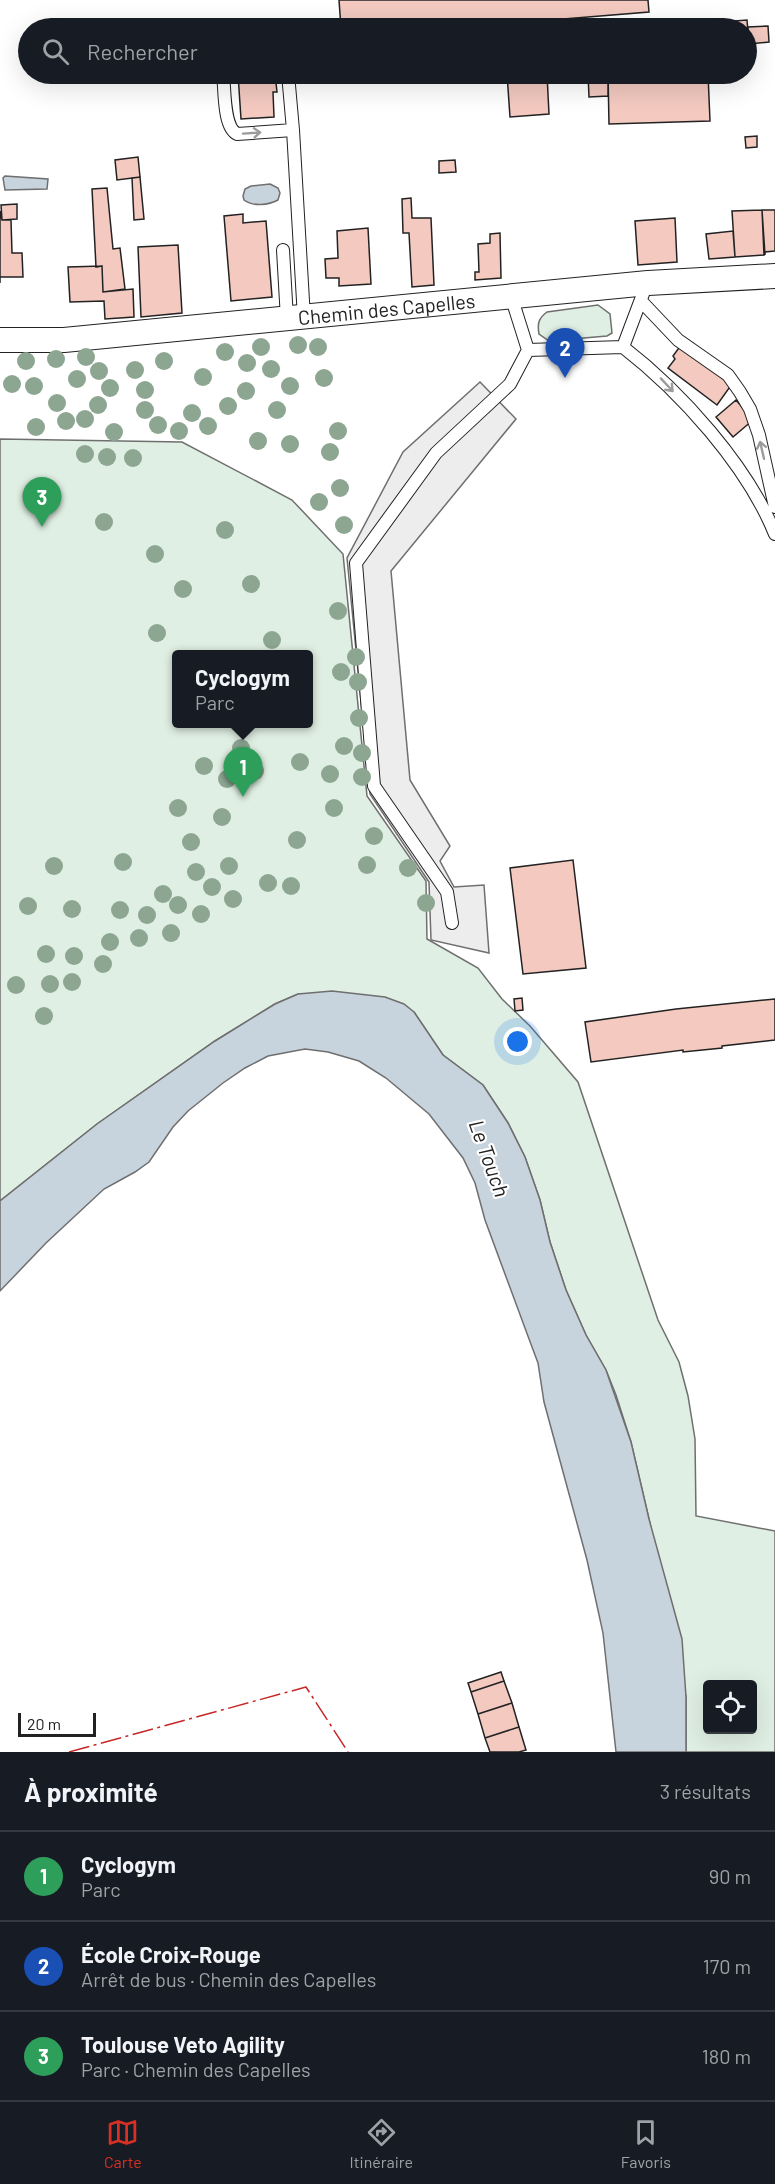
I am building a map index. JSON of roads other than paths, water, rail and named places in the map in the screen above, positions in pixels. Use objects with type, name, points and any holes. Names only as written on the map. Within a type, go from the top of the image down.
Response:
[{"type":"street","name":"Chemin des Capelles","points":[[0,340],[64,340],[511,296],[644,292],[775,276]]},
{"type":"lane","points":[[224,84],[231,131],[237,134],[293,130]]},
{"type":"lane","points":[[289,84],[293,130],[296,318]]},
{"type":"lane","points":[[283,250],[296,318]]},
{"type":"lane","points":[[623,347],[644,292]]},
{"type":"lane","points":[[644,292],[678,340],[728,375],[740,392],[750,409],[759,435],[775,507]]},
{"type":"lane","points":[[452,923],[447,892],[374,786],[356,563],[436,453],[510,384],[528,350],[511,296]]},
{"type":"lane","points":[[528,350],[623,347],[661,378],[743,471],[775,534]]},
{"type":"water","points":[[5,176],[48,179],[47,189],[5,190],[3,178]]},
{"type":"water","points":[[270,184],[278,188],[280,193],[278,200],[252,204],[244,200],[245,189]]},
{"type":"water","name":"Le Touch","points":[[332,991],[385,997],[404,1004],[414,1012],[443,1055],[483,1085],[508,1123],[525,1157],[566,1290],[586,1335],[606,1370],[631,1442],[649,1519],[682,1639],[686,1697],[686,1752],[616,1752],[603,1633],[587,1560],[544,1402],[538,1363],[485,1220],[475,1183],[463,1158],[429,1114],[386,1078],[359,1061],[328,1052],[305,1049],[268,1056],[245,1068],[188,1111],[173,1127],[149,1162],[104,1189],[46,1243],[0,1291],[0,1201],[97,1124],[215,1041],[275,1004],[298,994]]},
{"type":"place","name":"École Croix-Rouge","points":[[565,378]]},
{"type":"place","name":"Toulouse Veto Agility","points":[[42,527]]},
{"type":"place","name":"Cyclogym","points":[[243,797]]}]
